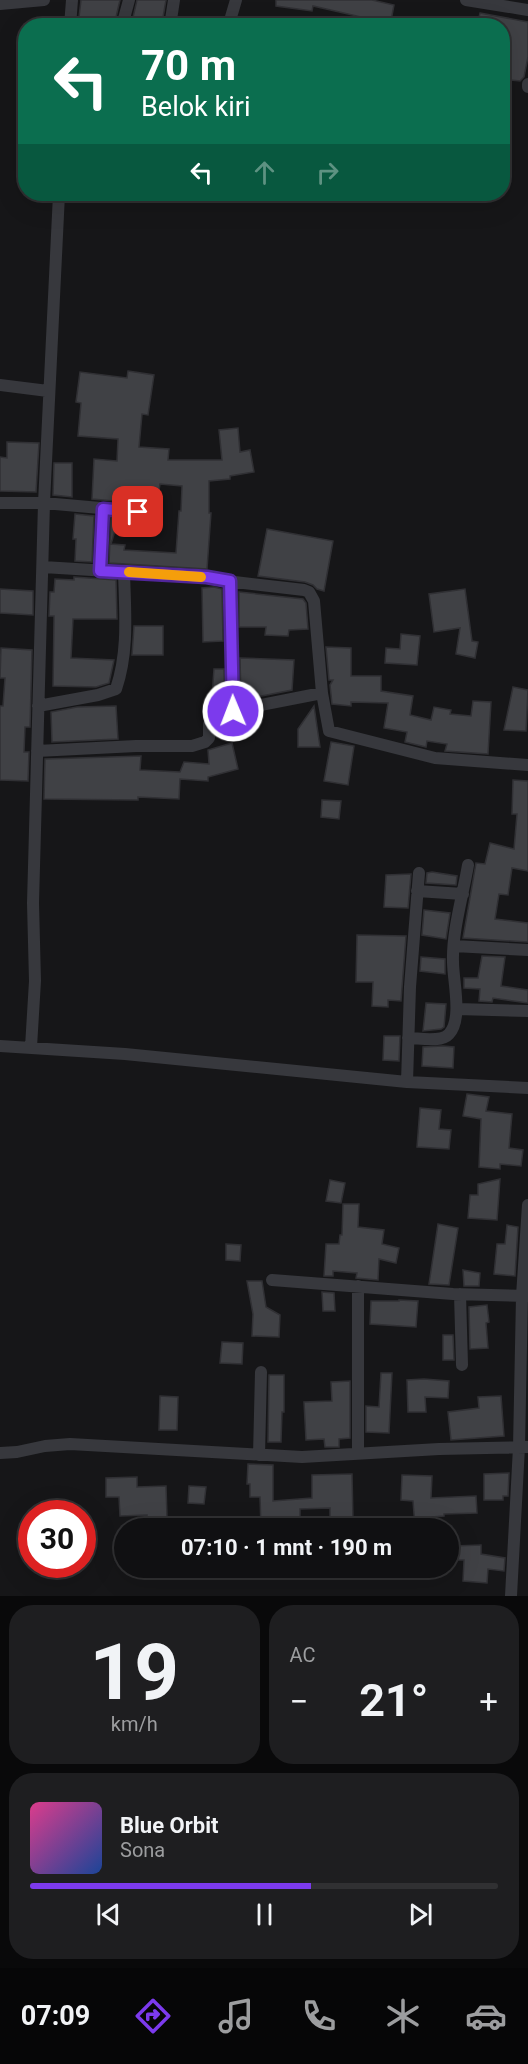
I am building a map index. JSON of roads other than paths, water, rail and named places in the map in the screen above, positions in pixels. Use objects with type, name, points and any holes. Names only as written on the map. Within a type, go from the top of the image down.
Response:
[{"type":"street","points":[[0,4],[43,0]]},
{"type":"street","points":[[71,18],[72,0]]},
{"type":"street","points":[[124,18],[129,0]]},
{"type":"street","points":[[171,18],[174,0]]},
{"type":"street","points":[[231,17],[236,0]]},
{"type":"street","points":[[466,0],[528,10]]},
{"type":"street","points":[[31,1047],[35,981],[33,903],[44,504],[59,201]]},
{"type":"street","points":[[0,385],[48,391]]},
{"type":"street","points":[[0,503],[44,504],[156,513]]},
{"type":"street","points":[[100,571],[103,509]]},
{"type":"street","points":[[43,567],[207,577],[304,590],[312,595],[322,693],[329,730],[333,733],[435,758],[528,765]]},
{"type":"street","points":[[38,706],[98,695],[116,689],[125,647],[124,572]]},
{"type":"street","points":[[230,581],[233,711]]},
{"type":"street","points":[[37,751],[136,746],[192,746],[209,738],[209,724],[220,713],[322,693]]},
{"type":"street","points":[[408,1038],[440,1039],[448,1036],[453,1027],[457,1009],[453,946],[468,865]]},
{"type":"street","points":[[407,1082],[419,873]]},
{"type":"street","points":[[417,891],[463,894]]},
{"type":"street","points":[[453,946],[528,950]]},
{"type":"street","points":[[457,1009],[528,1011]]},
{"type":"street","points":[[0,1046],[125,1054],[407,1082],[528,1088]]},
{"type":"street","points":[[511,1596],[523,1447],[528,1205]]},
{"type":"street","points":[[272,1280],[460,1294],[525,1296]]},
{"type":"street","points":[[358,1286],[358,1454]]},
{"type":"street","points":[[460,1294],[462,1365]]},
{"type":"street","points":[[259,1455],[261,1372]]},
{"type":"street","points":[[0,1453],[70,1444],[302,1457],[523,1447]]}]
